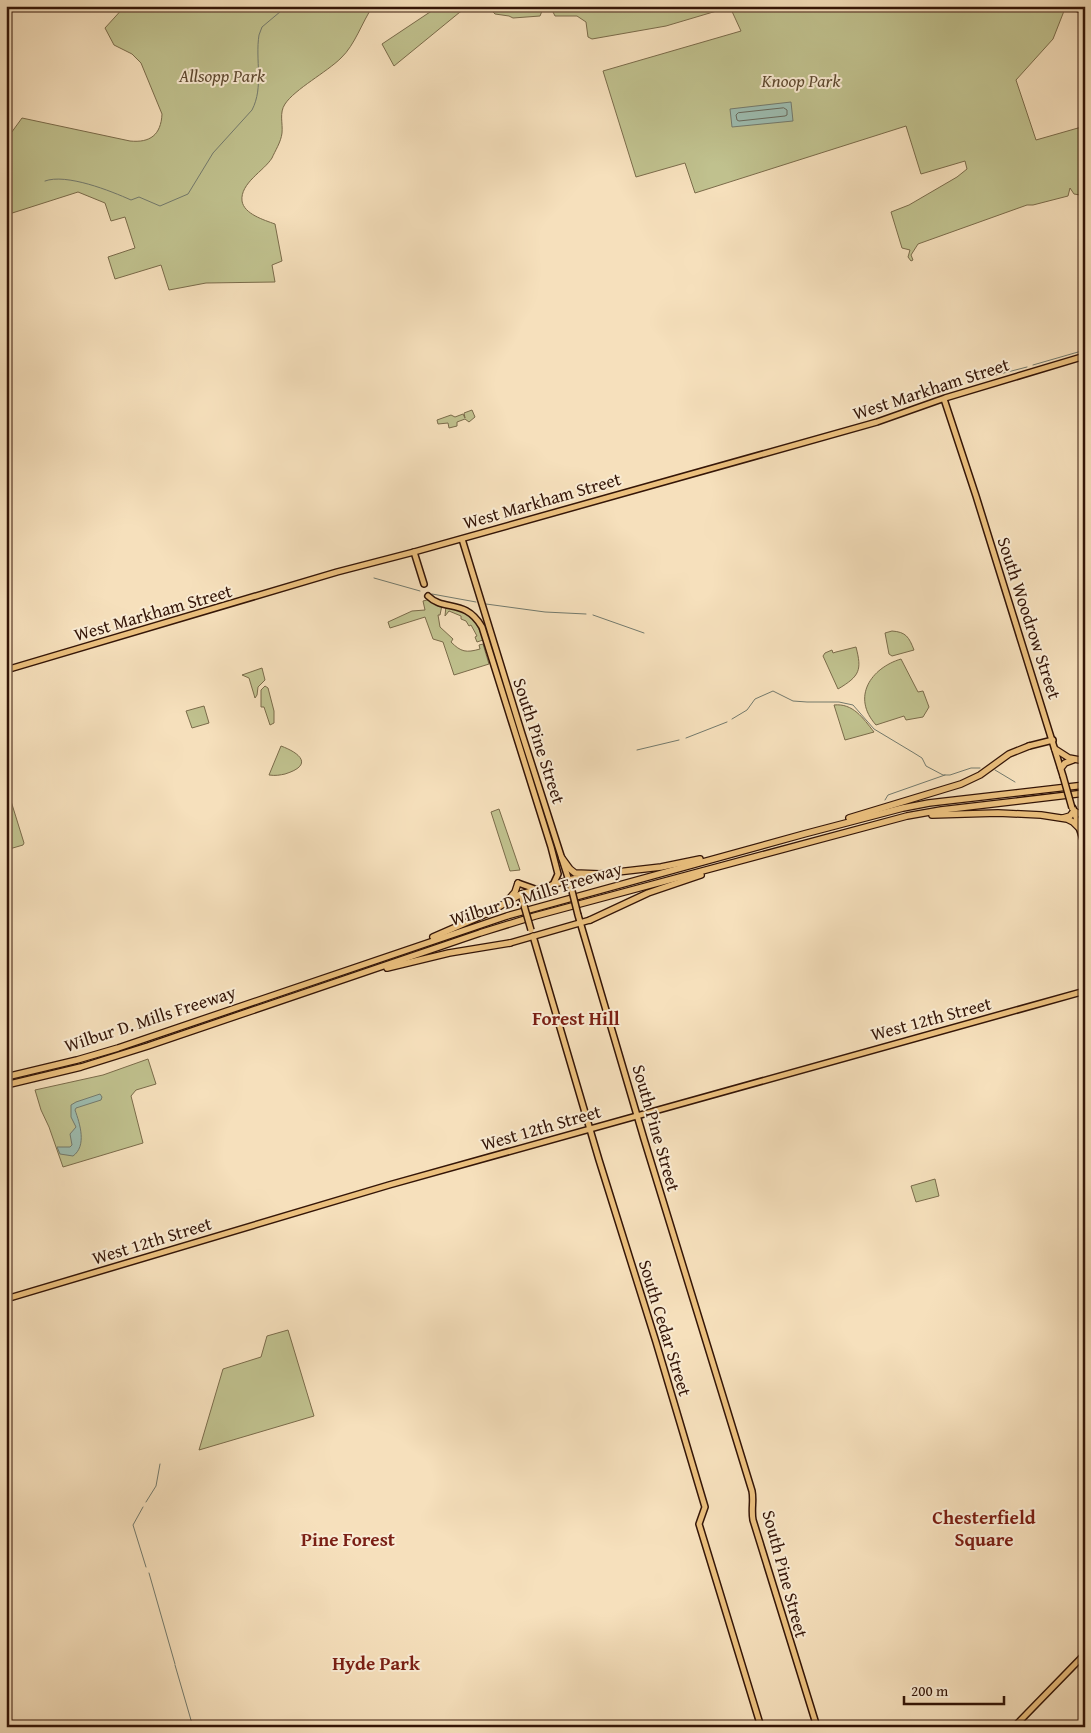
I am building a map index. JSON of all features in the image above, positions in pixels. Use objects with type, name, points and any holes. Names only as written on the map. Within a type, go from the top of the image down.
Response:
[{"type":"highway","points":[[804,834],[961,784],[980,775],[1009,754],[1029,746]]},
{"type":"highway","points":[[1055,749],[1069,758],[1085,761]]},
{"type":"highway","points":[[1061,768],[1065,763],[1075,760]]},
{"type":"highway","name":"Wilbur D. Mills Freeway","points":[[6,1077],[112,1050],[379,958],[526,910],[884,812],[928,803],[1085,785]]},
{"type":"highway","name":"Wilbur D. Mills Freeway","points":[[6,1085],[90,1064],[535,916],[764,854],[895,819],[941,810],[1085,793]]},
{"type":"highway","points":[[1062,818],[1070,816],[1073,809],[1080,814],[1085,814]]},
{"type":"highway","points":[[895,819],[942,814],[998,813],[1062,818],[1072,821],[1079,828],[1085,818]]},
{"type":"highway","points":[[562,858],[575,873],[600,874],[661,867],[732,854]]},
{"type":"highway","points":[[590,920],[656,890],[764,854]]},
{"type":"highway","points":[[570,883],[600,874]]},
{"type":"highway","points":[[504,904],[515,892],[518,883]]},
{"type":"highway","points":[[379,958],[471,922],[520,894]]},
{"type":"highway","points":[[353,976],[448,953],[510,943]]},
{"type":"main road","points":[[1070,6],[1085,12]]},
{"type":"main road","name":"West Markham Street","points":[[6,670],[337,572],[883,420],[944,399],[1085,356]]},
{"type":"main road","name":"South Woodrow Street","points":[[944,399],[1085,846]]},
{"type":"main road","name":"South Pine Street","points":[[462,538],[486,621],[570,883],[578,915],[752,1491],[754,1502],[753,1520],[817,1727]]},
{"type":"main road","points":[[414,552],[424,584]]},
{"type":"main road","points":[[428,596],[432,600],[462,608],[474,616],[482,627],[552,847],[558,874],[553,885]]},
{"type":"main road","points":[[1029,746],[1053,740]]},
{"type":"main road","points":[[518,883],[524,887],[538,889]]},
{"type":"main road","points":[[520,894],[553,885],[570,883]]},
{"type":"main road","name":"South Cedar Street","points":[[520,894],[705,1507],[700,1522],[701,1531],[761,1727]]},
{"type":"main road","points":[[510,943],[532,933],[590,920]]},
{"type":"main road","name":"West 12th Street","points":[[6,1299],[290,1214],[590,1128],[1085,991]]},
{"type":"main road","points":[[1014,1727],[1085,1654]]},
{"type":"green space","name":"Allsopp Park","points":[[125,6],[373,6],[346,53],[296,92],[285,104],[282,114],[282,133],[278,146],[272,158],[249,183],[242,195],[242,201],[246,210],[265,221],[275,224],[282,261],[272,265],[275,282],[206,283],[169,290],[161,265],[115,279],[108,257],[135,248],[125,217],[111,221],[105,203],[78,192],[6,215],[6,140],[22,118],[130,141],[149,139],[157,132],[162,114],[141,63],[132,54],[114,45],[105,28]]},
{"type":"green space","points":[[439,6],[472,6],[460,12],[394,66],[382,44]]},
{"type":"green space","name":"Knoop Park","points":[[540,6],[1053,6],[1064,11],[1053,39],[1016,80],[1036,140],[1085,126],[1085,172],[1082,170],[1080,175],[1081,181],[1085,181],[1085,191],[1080,195],[1074,194],[1070,188],[1068,196],[1027,205],[918,244],[911,255],[913,260],[911,261],[908,257],[910,250],[902,248],[891,212],[909,205],[957,177],[967,169],[965,161],[921,174],[906,126],[695,193],[685,163],[636,177],[603,71],[741,31],[730,7],[666,26],[592,39],[588,37],[586,22],[577,16],[555,16],[552,10],[542,11],[540,16],[513,18],[493,12],[495,10],[537,9]]},
{"type":"green space","points":[[472,410],[475,417],[469,422],[465,419],[457,422],[457,426],[449,428],[448,423],[438,424],[437,420],[451,415],[455,417],[463,414],[465,418],[464,413]]},
{"type":"green space","points":[[427,600],[442,605],[440,615],[438,615],[440,627],[453,639],[451,642],[461,650],[467,651],[480,649],[479,645],[483,644],[489,664],[454,675],[443,642],[433,639],[425,617],[390,628],[388,622],[412,611],[425,610],[423,601]]},
{"type":"green space","points":[[446,606],[471,617],[478,626],[483,640],[477,642],[475,637],[477,636],[471,625],[469,626],[466,621],[461,619],[461,616],[449,611],[445,616]]},
{"type":"green space","points":[[892,631],[906,636],[914,650],[892,656],[889,654],[885,633]]},
{"type":"green space","points":[[856,647],[859,661],[858,672],[851,680],[838,689],[823,656],[832,650],[833,653]]},
{"type":"green space","points":[[901,659],[918,692],[923,691],[929,707],[923,717],[906,720],[904,716],[876,725],[865,704],[865,694],[868,685],[873,676],[881,669]]},
{"type":"green space","points":[[262,668],[265,680],[258,687],[255,698],[249,678],[242,675]]},
{"type":"green space","points":[[265,686],[268,688],[274,711],[274,723],[270,725],[264,707],[261,707],[261,690]]},
{"type":"green space","points":[[834,705],[847,706],[857,712],[874,732],[845,740]]},
{"type":"green space","points":[[204,706],[209,723],[192,728],[186,711]]},
{"type":"green space","points":[[281,746],[294,752],[301,759],[301,763],[299,767],[285,774],[269,775]]},
{"type":"green space","points":[[6,785],[24,843],[23,845],[6,850]]},
{"type":"green space","points":[[499,809],[520,870],[510,871],[491,812]]},
{"type":"green space","points":[[148,1059],[156,1084],[136,1090],[131,1096],[143,1143],[63,1167],[35,1090],[103,1075]]},
{"type":"green space","points":[[935,1179],[939,1196],[916,1202],[911,1186]]},
{"type":"green space","points":[[288,1330],[314,1416],[199,1450],[223,1369],[261,1357],[267,1336]]},
{"type":"water","points":[[791,102],[793,121],[732,127],[730,109]]},
{"type":"water","points":[[100,1094],[101,1100],[76,1108],[75,1110],[81,1134],[80,1147],[77,1152],[73,1156],[60,1154],[57,1147],[70,1147],[72,1145],[70,1134],[76,1127],[71,1117],[71,1105]]},
{"type":"waterway","points":[[45,181],[54,179],[76,181],[101,188],[131,200],[139,197],[160,206],[188,194],[213,153],[252,110],[258,92],[259,35],[262,27],[287,6]]},
{"type":"waterway","points":[[1033,365],[1085,350]]},
{"type":"waterway","points":[[996,375],[1027,367]]},
{"type":"waterway","points":[[374,578],[420,591]]},
{"type":"waterway","points":[[432,594],[476,602]]},
{"type":"waterway","points":[[486,604],[545,612],[586,614]]},
{"type":"waterway","points":[[593,615],[644,633]]},
{"type":"waterway","points":[[732,719],[747,710],[755,699],[773,691],[793,701],[839,702],[853,705],[874,729],[922,758],[926,766],[943,775],[950,775],[971,768],[980,768]]},
{"type":"waterway","points":[[686,738],[727,722]]},
{"type":"waterway","points":[[637,750],[679,740]]},
{"type":"waterway","points":[[995,770],[1015,782]]},
{"type":"waterway","points":[[885,800],[888,795],[945,775]]},
{"type":"waterway","points":[[146,1502],[156,1486],[160,1464]]},
{"type":"waterway","points":[[143,1507],[133,1525],[146,1567]]},
{"type":"waterway","points":[[149,1573],[175,1664]]},
{"type":"waterway","points":[[175,1665],[193,1727]]},
{"type":"district","name":"Forest Hill","points":[[576,1018]]},
{"type":"district","name":"Chesterfield Square","points":[[984,1528]]},
{"type":"district","name":"Pine Forest","points":[[348,1539]]},
{"type":"district","name":"Hyde Park","points":[[376,1663]]}]
